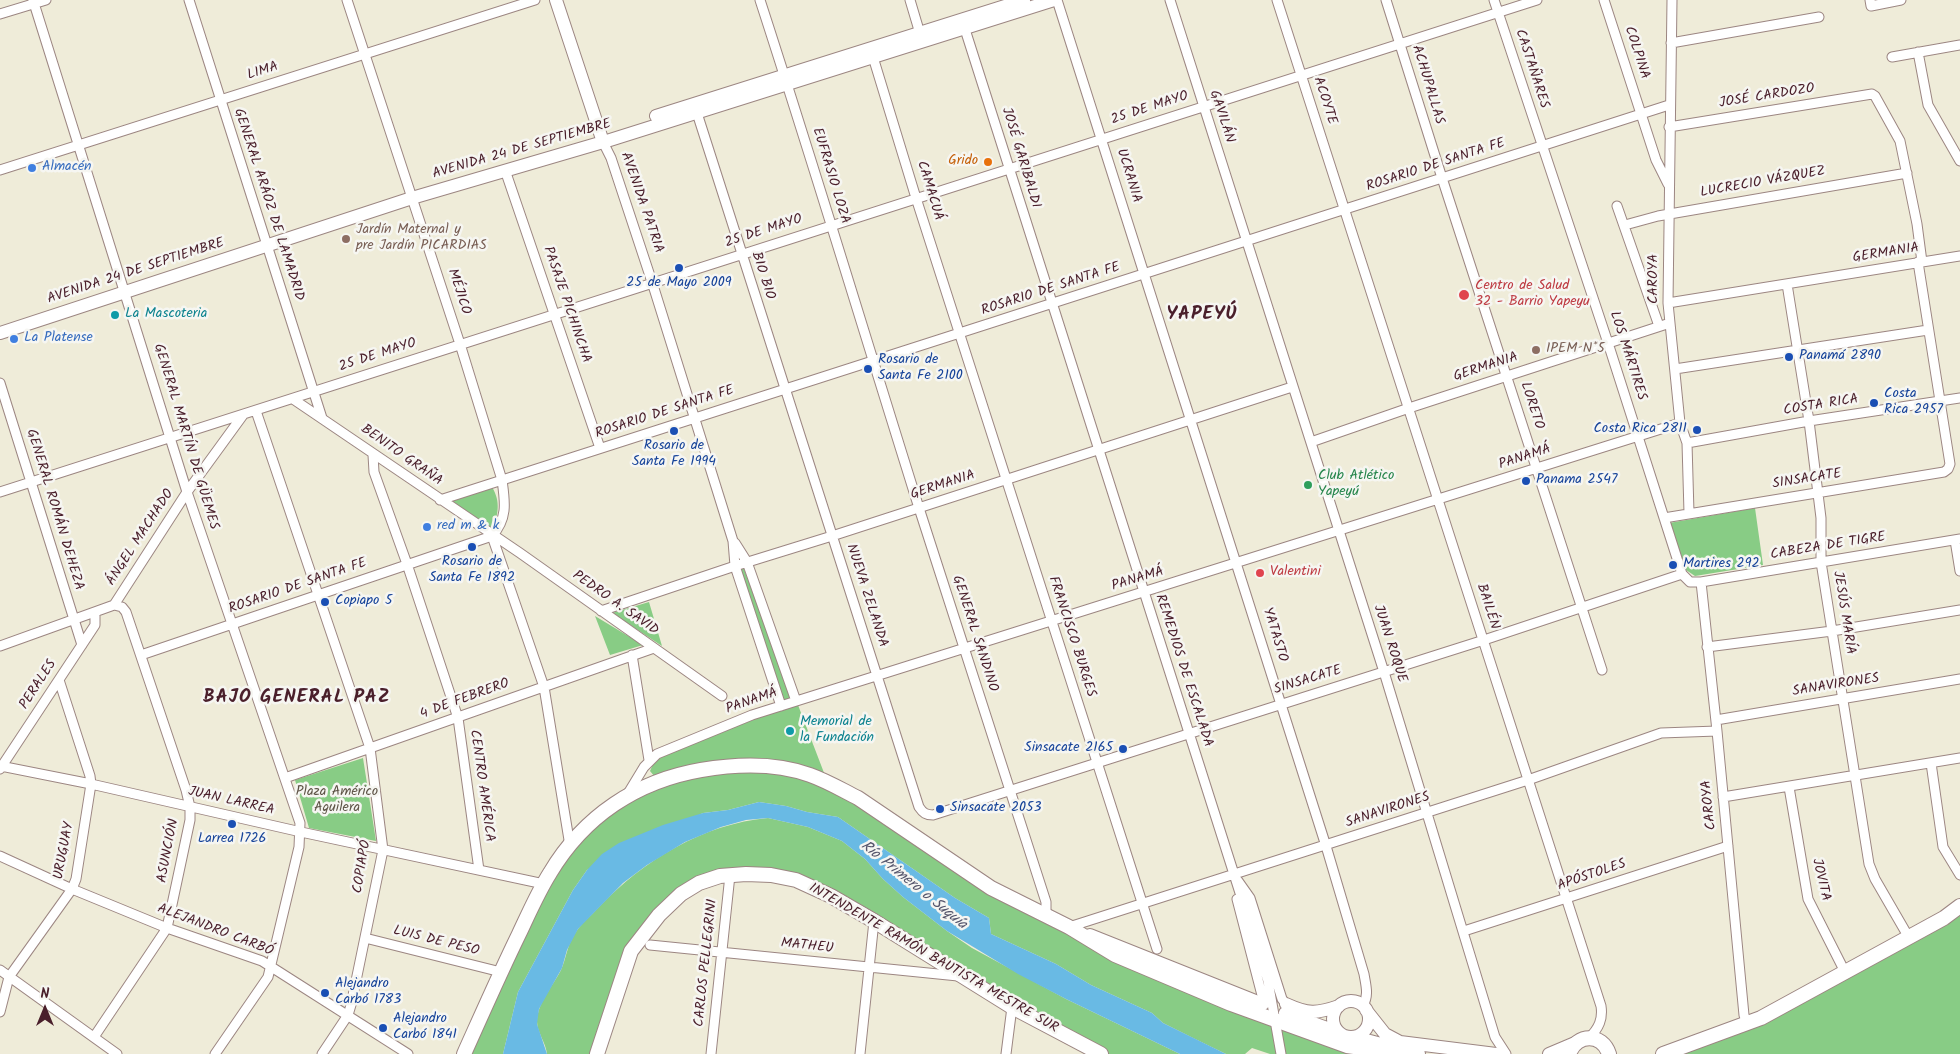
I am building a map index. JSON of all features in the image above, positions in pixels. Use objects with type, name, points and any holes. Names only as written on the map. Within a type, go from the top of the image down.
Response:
[{"type":"main road","name":"AVENIDA PATRIA","points":[[556,0],[608,135]]},
{"type":"main road","name":"AVENIDA PATRIA","points":[[564,0],[608,135]]},
{"type":"main road","name":"AVENIDA 24 DE SEPTIEMBRE","points":[[964,24],[1024,0]]},
{"type":"main road","name":"AVENIDA 24 DE SEPTIEMBRE","points":[[0,333],[412,198],[506,170],[608,135],[964,24],[1056,0]]},
{"type":"main road","name":"AVENIDA 24 DE SEPTIEMBRE","points":[[608,135],[697,113],[787,79],[873,58],[921,38]]},
{"type":"main road","points":[[464,1054],[544,884],[556,863],[594,819],[627,795],[648,785],[671,777],[720,767],[772,768],[809,775],[858,798],[991,888],[1046,916],[1069,927],[1263,1004]]},
{"type":"main road","name":"INTENDENTE RAMÓN BAUTISTA MESTRE SUR","points":[[597,1054],[630,955],[639,939],[668,905],[685,890],[710,878],[758,874],[796,880],[831,896],[1012,1007],[1101,1054]]},
{"type":"main road","points":[[1663,1054],[1748,1024],[1944,918],[1960,906]]},
{"type":"main road","points":[[1069,927],[1115,955],[1232,1004],[1420,1054]]},
{"type":"main road","points":[[1281,1016],[1324,1011],[1348,1001],[1354,1001],[1372,1015],[1385,1034],[1400,1042],[1496,1054]]},
{"type":"main road","points":[[1338,1032],[1333,1022],[1333,1016],[1339,1006]]},
{"type":"main road","points":[[1355,1037],[1364,1031],[1369,1021],[1365,1008]]},
{"type":"main road","points":[[1281,1016],[1347,1046],[1402,1054]]},
{"type":"main road","points":[[592,1054],[603,1035]]},
{"type":"main road","points":[[1549,1054],[1572,1048],[1589,1038],[1602,1042],[1610,1054]]},
{"type":"street","points":[[0,14],[33,2],[46,0]]},
{"type":"street","name":"GENERAL ARÁOZ DE LAMADRID","points":[[188,0],[322,418]]},
{"type":"street","name":"MÉJICO","points":[[347,0],[460,344],[502,480],[503,518],[500,527],[492,536]]},
{"type":"street","name":"LIMA","points":[[0,170],[534,0]]},
{"type":"street","points":[[910,0],[921,38]]},
{"type":"street","name":"UCRANIA","points":[[1056,0],[1144,274]]},
{"type":"street","name":"GAVILÁN","points":[[1170,0],[1246,242]]},
{"type":"street","name":"ACOYTE","points":[[1278,0],[1345,210]]},
{"type":"street","name":"ACHUPALLAS","points":[[1386,0],[1442,178]]},
{"type":"street","name":"CASTAÑARES","points":[[1494,0],[1542,147]]},
{"type":"street","name":"25 DE MAYO","points":[[0,492],[244,415],[554,313],[1537,0]]},
{"type":"street","name":"COLPINA","points":[[1604,0],[1656,160],[1669,184]]},
{"type":"street","name":"CAROYA","points":[[1672,0],[1668,303],[1680,422],[1687,444],[1689,513]]},
{"type":"street","points":[[1870,3],[1901,0]]},
{"type":"street","name":"EUFRASIO LOZA","points":[[763,1],[873,361]]},
{"type":"street","name":"GENERAL MARTÍN DE GÜEMES","points":[[33,2],[126,292],[187,492],[300,823],[299,847],[268,977],[215,1054]]},
{"type":"street","points":[[1671,43],[1819,17]]},
{"type":"street","name":"JOSÉ GARIBALDI","points":[[964,24],[1052,304]]},
{"type":"street","points":[[1892,57],[1960,45]]},
{"type":"street","points":[[1918,52],[1928,105],[1960,160]]},
{"type":"street","name":"CAMACUÁ","points":[[873,58],[960,333]]},
{"type":"street","name":"JOSÉ CARDOZO","points":[[1669,127],[1869,94],[1875,96],[1898,136],[1907,172]]},
{"type":"street","name":"ROSARIO DE SANTA FE","points":[[440,500],[1670,105]]},
{"type":"street","name":"BIO BIO","points":[[697,113],[785,389]]},
{"type":"street","name":"AVENIDA PATRIA","points":[[608,135],[610,158],[652,282],[733,541]]},
{"type":"street","name":"LOS MÁRTIRES","points":[[1542,147],[1608,343],[1682,574]]},
{"type":"street","name":"PASAJE PICHINCHA","points":[[506,170],[600,448]]},
{"type":"street","points":[[1907,172],[1928,330],[1941,401]]},
{"type":"street","name":"LUCRECIO VÁZQUEZ","points":[[1624,225],[1669,214],[1907,172]]},
{"type":"street","name":"LORETO","points":[[1442,178],[1602,670]]},
{"type":"street","points":[[1618,206],[1659,326]]},
{"type":"street","name":"BAILÉN","points":[[1345,210],[1602,1012],[1598,1027],[1589,1038]]},
{"type":"street","name":"JUAN ROQUE","points":[[1246,242],[1384,672],[1495,1037],[1506,1054]]},
{"type":"street","name":"GERMANIA","points":[[1668,303],[1960,256]]},
{"type":"street","name":"YATASTO","points":[[1144,274],[1326,846],[1364,974],[1367,991],[1365,1008]]},
{"type":"street","name":"JESÚS MARÍA","points":[[1787,284],[1809,421],[1818,492],[1821,518],[1821,562],[1872,872],[1908,936]]},
{"type":"street","name":"REMEDIOS DE ESCALADA","points":[[1052,304],[1233,874],[1281,1016]]},
{"type":"street","name":"GERMANIA","points":[[1311,442],[1670,323]]},
{"type":"street","points":[[1675,369],[1928,330]]},
{"type":"street","name":"FRANCISCO BURGES","points":[[960,333],[1157,949]]},
{"type":"street","name":"GENERAL SANDINO","points":[[873,361],[963,649],[1046,902],[1046,916]]},
{"type":"street","name":"GENERAL ROMÁN DEHEZA","points":[[0,383],[82,645]]},
{"type":"street","name":"GERMANIA","points":[[601,611],[747,562],[1292,387]]},
{"type":"street","name":"NUEVA ZELANDA","points":[[785,389],[922,811]]},
{"type":"street","name":"COSTA RICA","points":[[1687,444],[1809,421],[1960,398]]},
{"type":"street","name":"BENITO GRAÑA","points":[[293,399],[492,536]]},
{"type":"street","name":"SINSACATE","points":[[1664,518],[1944,472],[1950,464],[1941,401]]},
{"type":"street","points":[[256,411],[318,594]]},
{"type":"street","name":"ÁNGEL MACHADO","points":[[114,605],[187,492],[244,415]]},
{"type":"street","name":"PANAMÁ","points":[[627,795],[649,760],[666,749],[752,715],[1680,422]]},
{"type":"street","name":"CENTRO AMÉRICA","points":[[373,455],[374,472],[407,564],[458,718],[479,870]]},
{"type":"street","points":[[492,536],[544,686],[570,846]]},
{"type":"street","name":"ROSARIO DE SANTA FE","points":[[141,655],[492,536]]},
{"type":"street","name":"PEDRO A. SAVID","points":[[492,536],[722,696]]},
{"type":"street","points":[[1957,539],[1960,571]]},
{"type":"street","name":"CABEZA DE TIGRE","points":[[1700,582],[1957,539]]},
{"type":"street","points":[[733,541],[747,562],[796,701]]},
{"type":"street","points":[[733,541],[735,566],[781,706]]},
{"type":"street","points":[[1682,574],[1690,582],[1700,582]]},
{"type":"street","name":"SINSACATE","points":[[922,811],[928,815],[933,815],[1484,640],[1682,574]]},
{"type":"street","name":"CAROYA","points":[[1700,582],[1716,720],[1744,1016],[1748,1024]]},
{"type":"street","name":"COPIAPÓ","points":[[318,594],[370,748],[383,850],[348,1016],[322,1054]]},
{"type":"street","points":[[0,646],[114,605]]},
{"type":"street","name":"ASUNCIÓN","points":[[94,1037],[167,928],[190,820],[190,807],[186,790],[126,612],[122,607],[114,605]]},
{"type":"street","points":[[1708,647],[1832,631],[1960,610]]},
{"type":"street","name":"PERALES","points":[[1,768],[95,625],[95,613]]},
{"type":"street","name":"4 DE FEBRERO","points":[[285,778],[654,648]]},
{"type":"street","points":[[632,655],[649,760]]},
{"type":"street","name":"SANAVIRONES","points":[[1716,720],[1960,679]]},
{"type":"street","name":"URUGUAY","points":[[0,1012],[9,977],[72,889],[76,879],[91,784],[89,771],[59,680]]},
{"type":"street","name":"SANAVIRONES","points":[[1069,927],[1528,780],[1661,733],[1717,731]]},
{"type":"street","points":[[1723,797],[1960,758]]},
{"type":"street","points":[[1930,763],[1943,847],[1960,875]]},
{"type":"street","name":"JUAN LARREA","points":[[1,768],[91,784],[300,832],[544,884]]},
{"type":"street","name":"JOVITA","points":[[1789,787],[1808,899],[1845,972]]},
{"type":"street","name":"APÓSTOLES","points":[[1464,931],[1728,846]]},
{"type":"street","name":"ALEJANDRO CARBÓ","points":[[0,856],[72,889],[167,928],[262,961],[408,1054]]},
{"type":"street","name":"REMEDIOS DE ESCALADA","points":[[1233,874],[1235,895],[1264,999],[1263,1004]]},
{"type":"street","name":"REMEDIOS DE ESCALADA","points":[[1233,874],[1250,898],[1282,999],[1281,1016]]},
{"type":"street","name":"CARLOS PELLEGRINI","points":[[711,1054],[730,875]]},
{"type":"street","points":[[860,1054],[874,921]]},
{"type":"street","name":"LUIS DE PESO","points":[[365,938],[501,972]]},
{"type":"street","name":"MATHEU","points":[[650,945],[961,976]]},
{"type":"street","points":[[0,970],[118,1054]]},
{"type":"street","points":[[1006,1054],[1012,1007]]},
{"type":"street","points":[[1281,1016],[1281,1054]]},
{"type":"green space","points":[[492,487],[498,503],[493,529],[452,501]]},
{"type":"green space","points":[[1755,508],[1763,565],[1695,576],[1683,568],[1669,523]]},
{"type":"green space","points":[[743,566],[791,698],[784,701],[736,568]]},
{"type":"green space","points":[[649,602],[662,646],[612,613]]},
{"type":"green space","points":[[595,616],[643,645],[610,655]]},
{"type":"green space","points":[[798,705],[826,778],[792,768],[655,777],[650,771],[654,762],[663,755],[758,718]]},
{"type":"green space","name":"Plaza Américo Aguilera","points":[[363,758],[376,841],[309,828],[295,780]]},
{"type":"green space","points":[[719,767],[809,775],[991,888],[1276,1021],[1402,1054],[1270,1054],[1252,1048],[1245,1054],[1226,1054],[1163,1023],[1152,1013],[1091,985],[1056,964],[991,934],[989,918],[955,898],[838,817],[759,802],[728,810],[703,813],[587,870],[573,890],[518,992],[503,1054],[464,1054],[544,884],[613,804]]},
{"type":"green space","points":[[768,818],[808,827],[842,841],[865,859],[903,897],[972,948],[1066,999],[1180,1054],[1101,1054],[874,921],[785,878],[699,882],[635,944],[597,1054],[547,1054],[537,1026],[538,1015],[542,1001],[561,970],[572,939],[582,924],[635,874],[676,847],[720,828]]},
{"type":"green space","points":[[1960,906],[1960,1054],[1663,1054],[1747,1024]]},
{"type":"water","name":"Río Primero o Suquía","points":[[759,802],[838,817],[955,898],[989,918],[991,934],[1056,964],[1091,985],[1152,1013],[1163,1023],[1226,1054],[1180,1054],[1066,999],[1018,974],[947,931],[903,897],[865,859],[842,841],[808,827],[768,818],[746,820],[721,827],[685,842],[647,865],[623,883],[578,929],[567,950],[562,968],[539,1009],[537,1024],[547,1054],[503,1054],[518,992],[573,890],[587,870],[602,854],[619,843],[663,825],[703,813],[728,810]]},
{"type":"place","name":"Grido","points":[[988,162]]},
{"type":"place","name":"Almacén","points":[[32,168]]},
{"type":"place","name":"Jardín Maternal y pre Jardín PICARDIAS","points":[[346,239]]},
{"type":"place","name":"25 de Mayo 2009","points":[[679,268]]},
{"type":"place","name":"Centro de Salud 32 - Barrio Yapeyu","points":[[1464,295]]},
{"type":"place","name":"La Mascoteria","points":[[115,315]]},
{"type":"place","name":"La Platense","points":[[14,339]]},
{"type":"place","name":"IPEM N*5","points":[[1536,350]]},
{"type":"place","name":"Panamá 2890","points":[[1789,357]]},
{"type":"place","name":"Rosario de Santa Fe 2100","points":[[868,369]]},
{"type":"place","name":"Costa Rica 2957","points":[[1874,403]]},
{"type":"place","name":"Costa Rica 2811","points":[[1697,430]]},
{"type":"place","name":"Rosario de Santa Fe 1994","points":[[674,431]]},
{"type":"place","name":"Panama 2547","points":[[1526,481]]},
{"type":"place","name":"Club Atlético Yapeyú","points":[[1308,485]]},
{"type":"place","name":"red m & k","points":[[427,527]]},
{"type":"place","name":"Rosario de Santa Fe 1892","points":[[472,547]]},
{"type":"place","name":"Martires 292","points":[[1673,565]]},
{"type":"place","name":"Valentini","points":[[1260,573]]},
{"type":"place","name":"Copiapo 5","points":[[325,602]]},
{"type":"place","name":"Memorial de la Fundación","points":[[790,731]]},
{"type":"place","name":"Sinsacate 2165","points":[[1123,749]]},
{"type":"place","name":"Sinsacate 2053","points":[[940,809]]},
{"type":"place","name":"Larrea 1726","points":[[232,824]]},
{"type":"place","name":"Alejandro Carbó 1783","points":[[325,993]]},
{"type":"place","name":"Alejandro Carbó 1841","points":[[383,1028]]},
{"type":"district","name":"YAPEYÚ","points":[[1202,316]]},
{"type":"district","name":"BAJO GENERAL PAZ","points":[[297,699]]}]
